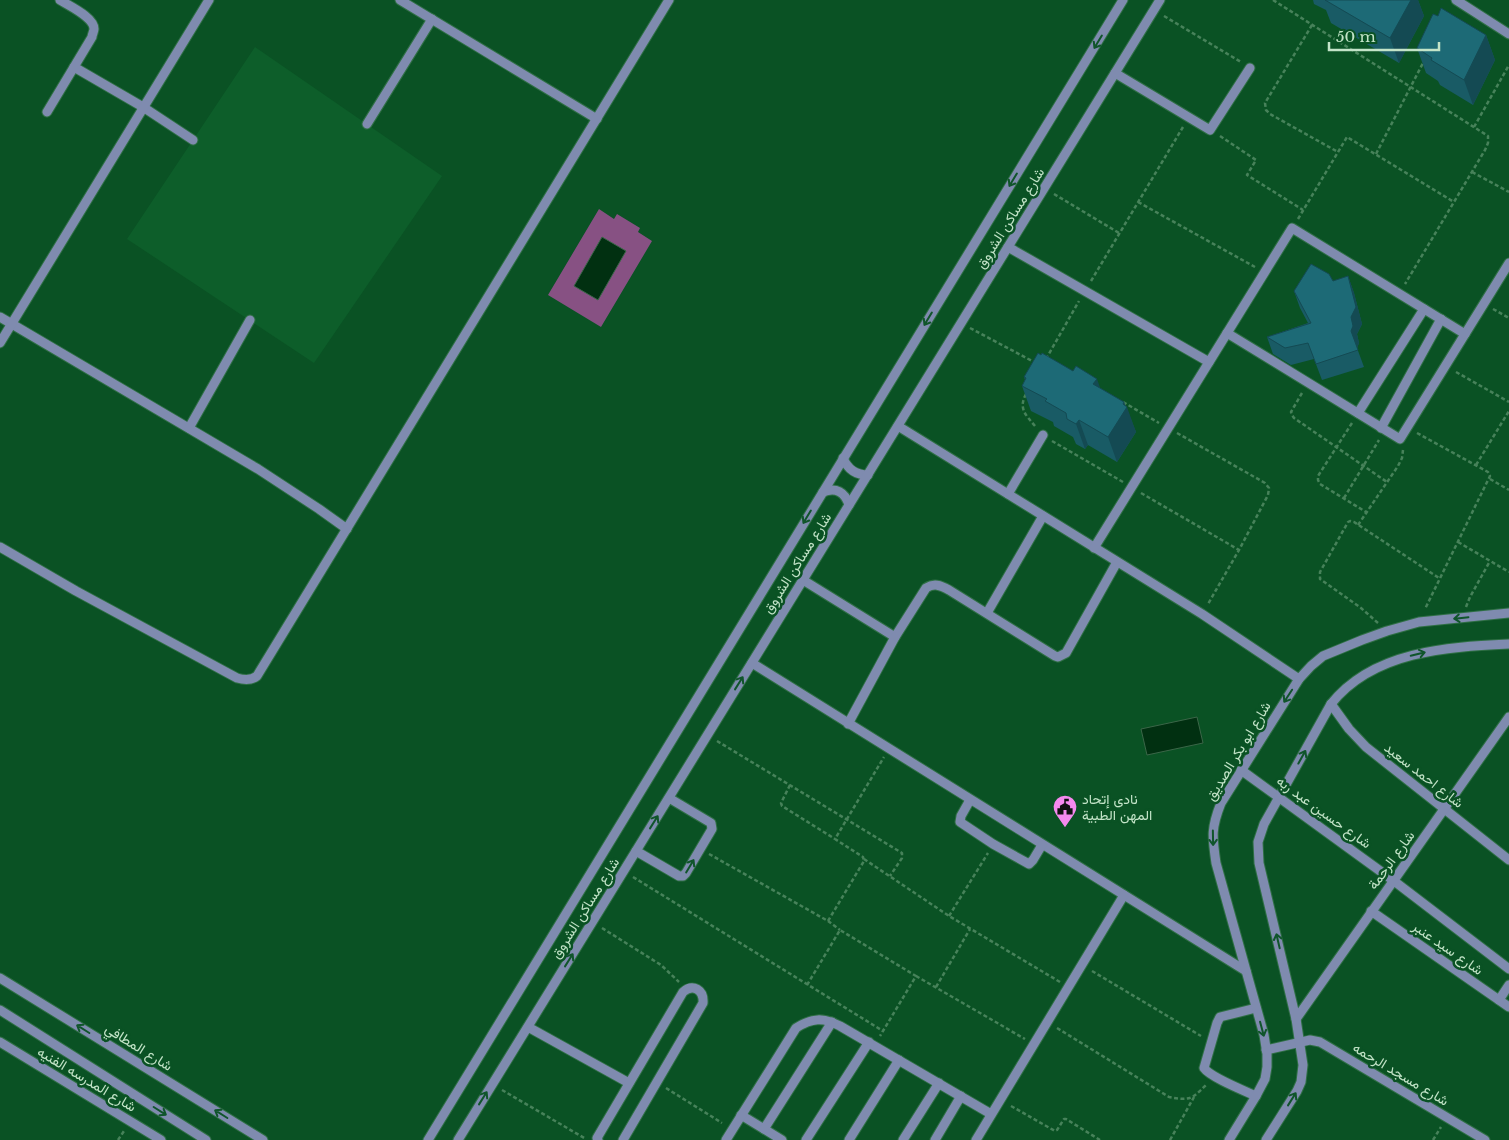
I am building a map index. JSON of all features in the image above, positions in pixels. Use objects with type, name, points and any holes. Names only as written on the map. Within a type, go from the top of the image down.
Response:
[{"type":"street","points":[[47,112],[92,37],[94,27],[92,21],[60,0]]},
{"type":"street","points":[[0,343],[210,0]]},
{"type":"street","points":[[400,0],[597,119]]},
{"type":"street","points":[[0,547],[76,591],[236,678],[248,680],[257,676],[669,0]]},
{"type":"street","name":"شارع مساكن الشروق","points":[[428,1140],[1123,0]]},
{"type":"street","name":"شارع مساكن الشروق","points":[[458,1140],[1160,0]]},
{"type":"street","points":[[1456,0],[1509,34]]},
{"type":"street","points":[[367,124],[432,19]]},
{"type":"street","points":[[74,66],[143,107],[193,140]]},
{"type":"street","points":[[1115,73],[1210,130],[1250,68]]},
{"type":"street","points":[[1094,548],[1292,228],[1465,334]]},
{"type":"street","points":[[1008,247],[1209,362]]},
{"type":"street","points":[[1227,333],[1400,439],[1509,263]]},
{"type":"street","points":[[1358,413],[1424,309]]},
{"type":"street","points":[[0,317],[258,469],[347,529]]},
{"type":"street","points":[[189,428],[250,320]]},
{"type":"street","points":[[1383,429],[1441,320]]},
{"type":"street","points":[[898,426],[1202,614],[1299,679]]},
{"type":"street","points":[[1008,494],[1043,435]]},
{"type":"street","points":[[843,458],[852,471],[857,474],[868,474]]},
{"type":"street","points":[[823,492],[834,489],[840,491],[847,499],[849,505]]},
{"type":"street","points":[[987,614],[1043,516]]},
{"type":"street","points":[[848,724],[896,637],[926,588],[938,584],[944,586],[1055,656],[1061,656],[1066,653],[1117,562]]},
{"type":"street","points":[[803,580],[896,637]]},
{"type":"street","name":"شارع ابو بكر الصديق","points":[[1229,1140],[1265,1079],[1267,1067],[1264,1035],[1216,863],[1212,837],[1214,819],[1221,803],[1299,679],[1323,656],[1387,631],[1419,622],[1509,613]]},
{"type":"street","points":[[1270,1139],[1297,1091],[1303,1065],[1296,1019],[1258,851],[1260,833],[1332,704],[1338,695],[1356,680],[1377,667],[1421,653],[1481,645],[1509,644]]},
{"type":"street","points":[[752,663],[1246,971]]},
{"type":"street","name":"شارع احمد سعيد","points":[[1332,704],[1349,729],[1366,747],[1509,860]]},
{"type":"street","name":"شارع الرحمة","points":[[1296,1019],[1445,809],[1506,730],[1509,717]]},
{"type":"street","name":"شارع حسين عبد ربه","points":[[1241,770],[1394,881],[1509,969]]},
{"type":"street","points":[[636,851],[681,876],[686,873],[712,829],[712,824],[669,798]]},
{"type":"street","points":[[970,800],[960,816],[960,822],[993,844],[1029,864],[1042,845]]},
{"type":"street","points":[[976,1140],[1124,895]]},
{"type":"street","name":"شارع سيد عنبر","points":[[1371,911],[1509,1007]]},
{"type":"street","name":"شارع المطافي","points":[[0,978],[263,1140]]},
{"type":"street","points":[[1498,1000],[1509,985]]},
{"type":"street","points":[[598,1140],[597,1138],[683,992],[689,988],[699,990],[703,996],[703,1003],[623,1140]]},
{"type":"street","points":[[1256,1008],[1220,1018],[1204,1068],[1214,1076],[1256,1096]]},
{"type":"street","points":[[0,1010],[206,1140]]},
{"type":"street","points":[[726,1140],[796,1028],[807,1022],[819,1019],[832,1022],[991,1114]]},
{"type":"street","points":[[764,1129],[832,1022]]},
{"type":"street","points":[[528,1027],[629,1083]]},
{"type":"street","name":"شارع مسجد الرحمه","points":[[1266,1050],[1315,1040],[1485,1140]]},
{"type":"street","name":"شارع المدرسه الفنيه","points":[[0,1042],[161,1140]]},
{"type":"street","points":[[806,1140],[871,1044]]},
{"type":"street","points":[[849,1140],[899,1060]]},
{"type":"street","points":[[903,1140],[939,1083]]},
{"type":"street","points":[[935,1140],[961,1096]]},
{"type":"street","points":[[741,1115],[782,1140]]},
{"type":"path","points":[[1273,0],[1485,134],[1489,140],[1485,150],[1400,294]]},
{"type":"path","points":[[1154,10],[1250,68]]},
{"type":"path","points":[[1312,25],[1265,103],[1265,108],[1270,114],[1338,152]]},
{"type":"path","points":[[1376,154],[1424,61]]},
{"type":"path","points":[[1474,127],[1509,64]]},
{"type":"path","points":[[1042,366],[1084,291],[1189,117]]},
{"type":"path","points":[[1210,130],[1256,160],[1247,175],[1303,210]]},
{"type":"path","points":[[1292,228],[1349,137],[1454,202]]},
{"type":"path","points":[[1472,172],[1509,192]]},
{"type":"path","points":[[1044,188],[1120,233]]},
{"type":"path","points":[[1138,202],[1265,272]]},
{"type":"path","points":[[1483,304],[1509,318]]},
{"type":"path","points":[[961,324],[1034,362]]},
{"type":"path","points":[[1446,366],[1509,402]]},
{"type":"path","points":[[1307,382],[1292,415],[1336,448],[1387,482]]},
{"type":"path","points":[[1028,390],[1022,402],[1024,412],[1043,435]]},
{"type":"path","points":[[1119,400],[1265,483],[1269,488],[1268,496],[1202,614]]},
{"type":"path","points":[[1476,465],[1509,411]]},
{"type":"path","points":[[1358,413],[1318,476],[1318,480],[1320,484],[1366,512]]},
{"type":"path","points":[[1407,428],[1476,465],[1489,473],[1490,479],[1439,578],[1419,622]]},
{"type":"path","points":[[1344,498],[1383,429]]},
{"type":"path","points":[[1358,525],[1402,458],[1403,450],[1400,439]]},
{"type":"path","points":[[1490,479],[1509,490]]},
{"type":"path","points":[[1387,631],[1361,608],[1320,579],[1320,572],[1348,522],[1350,521],[1358,525],[1439,578]]},
{"type":"path","points":[[1458,542],[1509,572]]},
{"type":"path","points":[[1462,618],[1470,597],[1490,561]]},
{"type":"path","points":[[708,735],[902,853],[902,858],[890,876]]},
{"type":"path","points":[[835,839],[889,750]]},
{"type":"path","points":[[790,785],[781,803],[782,806],[863,857],[949,916],[1068,987]]},
{"type":"path","points":[[949,916],[993,844]]},
{"type":"path","points":[[700,849],[828,921],[916,976],[1034,1044]]},
{"type":"path","points":[[828,921],[864,859]]},
{"type":"path","points":[[623,872],[883,1031]]},
{"type":"path","points":[[592,922],[661,964],[676,979],[689,988]]},
{"type":"path","points":[[936,987],[970,929]]},
{"type":"path","points":[[807,985],[840,930]]},
{"type":"path","points":[[1082,965],[1211,1042]]},
{"type":"path","points":[[871,1044],[883,1031],[916,976]]},
{"type":"path","points":[[1047,1022],[1169,1096],[1183,1100],[1194,1097]]},
{"type":"path","points":[[1170,1140],[1194,1097],[1214,1076]]},
{"type":"path","points":[[656,1082],[732,1130]]},
{"type":"path","points":[[492,1084],[588,1140]]},
{"type":"path","points":[[1000,1100],[1055,1131],[1065,1119],[1100,1140]]},
{"type":"shaded area","points":[[255,47],[442,176],[314,363],[127,239]]},
{"type":"shaded area","points":[[599,209],[614,219],[617,214],[640,228],[638,232],[652,241],[601,327],[548,295]]},
{"type":"shaded area","points":[[602,237],[626,251],[598,300],[574,286]]},
{"type":"shaded area","points":[[1197,717],[1203,743],[1147,755],[1141,729]]},
{"type":"building","points":[[1325,0],[1411,0],[1390,38]]},
{"type":"building","points":[[1441,8],[1486,35],[1464,80],[1431,60],[1432,58],[1417,48],[1433,14],[1438,16]]},
{"type":"building","points":[[1311,264],[1329,274],[1333,281],[1348,276],[1356,307],[1351,317],[1353,326],[1351,331],[1358,350],[1316,364],[1308,343],[1285,348],[1267,337],[1311,323],[1294,291]]},
{"type":"building","points":[[1038,353],[1041,355],[1042,353],[1073,371],[1076,366],[1097,379],[1093,384],[1124,402],[1123,404],[1127,407],[1108,437],[1079,420],[1076,424],[1067,419],[1066,413],[1045,401],[1047,399],[1022,386],[1026,378],[1024,377]]},
{"type":"place","name":"نادى إتحاد المهن الطبية","points":[[1065,828]]}]
